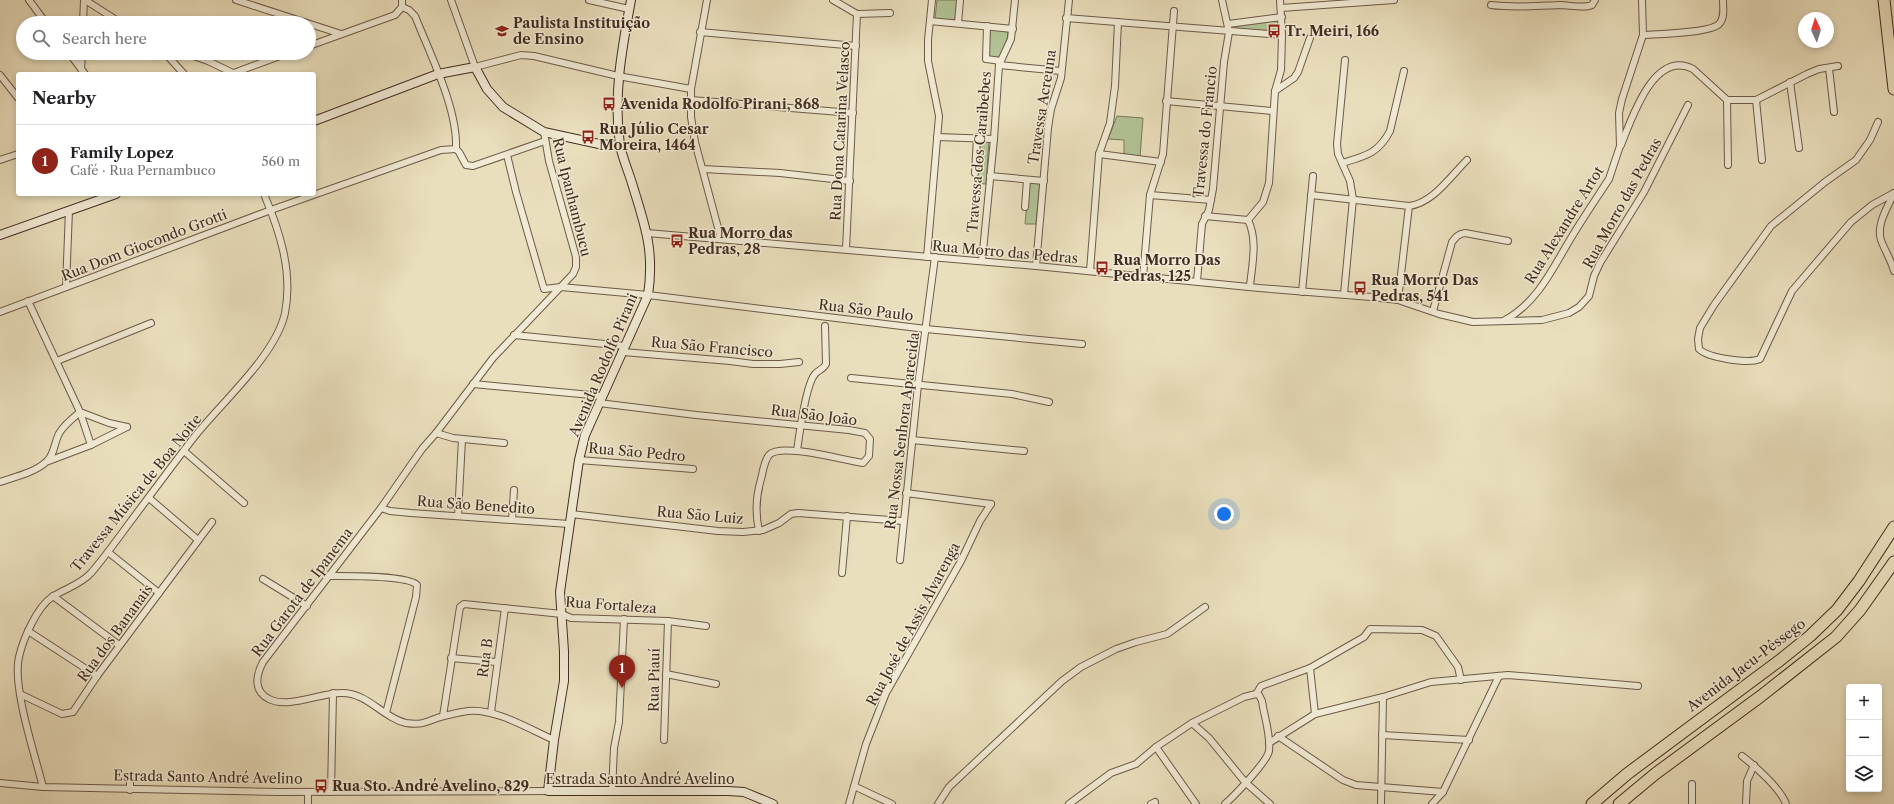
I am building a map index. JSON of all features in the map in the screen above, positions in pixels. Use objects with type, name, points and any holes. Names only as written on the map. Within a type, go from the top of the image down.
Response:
[{"type":"highway","points":[[1884,0],[1894,89]]},
{"type":"highway","name":"Avenida Jacu-Pêssego","points":[[1592,804],[1627,774],[1779,661],[1810,636],[1837,610],[1860,581],[1894,527]]},
{"type":"highway","points":[[1619,804],[1655,774],[1761,696],[1836,637],[1860,610],[1894,562]]},
{"type":"main road","name":"Avenida Rodolfo Pirani","points":[[548,791],[554,740],[564,681],[560,592],[579,460],[585,435],[648,295],[651,273],[647,233],[620,146],[618,76],[631,0]]},
{"type":"main road","points":[[316,120],[438,74],[475,67],[487,89],[503,107],[544,132],[599,144],[620,146]]},
{"type":"main road","points":[[0,236],[110,196]]},
{"type":"main road","name":"Estrada Santo André Avelino","points":[[548,791],[612,792],[708,790],[744,792],[773,804]]},
{"type":"street","points":[[28,0],[41,16]]},
{"type":"street","points":[[83,16],[84,0],[110,16]]},
{"type":"street","points":[[236,0],[285,16]]},
{"type":"street","points":[[451,0],[475,67],[521,55],[534,56],[618,76],[691,89]]},
{"type":"street","points":[[589,0],[629,9]]},
{"type":"street","points":[[707,0],[700,32],[691,89],[692,130],[721,239]]},
{"type":"street","points":[[833,0],[856,14],[890,13]]},
{"type":"street","points":[[928,257],[938,105],[928,61],[932,0]]},
{"type":"street","points":[[958,23],[960,0]]},
{"type":"street","name":"Travessa dos Caraibebes","points":[[982,261],[1000,63],[1008,49],[1013,29],[1015,0]]},
{"type":"street","name":"Travessa Acreuna","points":[[1036,266],[1049,122],[1061,71],[1069,0]]},
{"type":"street","points":[[1222,0],[1230,32]]},
{"type":"street","points":[[1248,220],[1263,202],[1267,193],[1275,91],[1281,70],[1282,17],[1280,0]]},
{"type":"street","points":[[1281,8],[1334,2],[1394,0]]},
{"type":"street","points":[[1491,5],[1522,8],[1561,5],[1584,7],[1592,5],[1595,0]]},
{"type":"street","name":"Rua Alexandre Artot","points":[[1503,321],[1514,315],[1529,302],[1542,285],[1609,179],[1620,146],[1619,113],[1622,100],[1643,35],[1642,0]]},
{"type":"street","points":[[1643,35],[1685,32],[1716,27],[1720,24],[1723,17],[1723,0]]},
{"type":"street","points":[[316,43],[395,15],[402,3],[415,16],[451,109],[456,149],[468,166],[477,166],[545,141]]},
{"type":"street","points":[[1143,277],[1150,195],[1161,162],[1174,11]]},
{"type":"street","name":"Rua Dona Catarina Velasco","points":[[846,249],[856,46],[856,14]]},
{"type":"street","points":[[1228,24],[1282,17]]},
{"type":"street","points":[[1066,18],[1282,35]]},
{"type":"street","points":[[930,21],[1013,29]]},
{"type":"street","points":[[1090,271],[1099,154],[1110,122],[1117,65],[1118,22]]},
{"type":"street","points":[[316,26],[341,34]]},
{"type":"street","points":[[987,26],[986,59],[1000,63],[1061,71]]},
{"type":"street","points":[[700,32],[856,46]]},
{"type":"street","name":"Travessa do Francio","points":[[1196,280],[1202,224],[1211,200],[1224,56],[1230,32]]},
{"type":"street","points":[[1275,91],[1294,78],[1298,72],[1310,38]]},
{"type":"street","points":[[74,60],[83,72]]},
{"type":"street","points":[[82,60],[83,72]]},
{"type":"street","points":[[171,60],[182,72]]},
{"type":"street","points":[[205,60],[230,72]]},
{"type":"street","points":[[235,72],[268,60]]},
{"type":"street","points":[[1344,294],[1353,199],[1350,182],[1338,154],[1337,144],[1345,60]]},
{"type":"street","points":[[1620,146],[1638,105],[1656,75],[1665,68],[1676,64],[1686,65],[1693,69],[1727,100],[1756,100],[1819,69],[1838,66]]},
{"type":"street","points":[[1829,68],[1834,112]]},
{"type":"street","points":[[1342,163],[1370,155],[1386,140],[1390,131],[1404,71]]},
{"type":"street","points":[[0,75],[16,95]]},
{"type":"street","points":[[1790,82],[1799,148]]},
{"type":"street","points":[[691,100],[853,113]]},
{"type":"street","points":[[1727,100],[1728,165]]},
{"type":"street","points":[[1756,100],[1762,160]]},
{"type":"street","points":[[1166,101],[1273,111]]},
{"type":"street","name":"Rua Morro das Pedras","points":[[647,233],[982,261],[1143,277],[1196,280],[1302,292],[1344,294],[1398,300],[1473,322],[1524,322],[1557,317],[1569,313],[1584,302],[1589,296],[1594,276],[1600,262],[1644,192],[1688,105]]},
{"type":"street","points":[[1878,122],[1870,140],[1856,160],[1825,182],[1771,226],[1700,328],[1698,339],[1699,349],[1711,356],[1752,361],[1760,359],[1792,291],[1851,222],[1872,205],[1894,193]]},
{"type":"street","name":"Rua Ipanhambucu","points":[[544,132],[549,161],[576,257],[575,271],[561,287]]},
{"type":"street","points":[[937,137],[977,137],[994,139]]},
{"type":"street","points":[[975,173],[977,137]]},
{"type":"street","name":"Rua Dom Giocondo Grotti","points":[[316,194],[441,150],[456,149]]},
{"type":"street","name":"Rua São Paulo","points":[[507,154],[518,199],[544,288],[561,287],[648,295],[926,329],[1082,344]]},
{"type":"street","points":[[1099,154],[1161,162]]},
{"type":"street","points":[[0,160],[16,155]]},
{"type":"street","points":[[1311,195],[1409,206],[1416,205],[1428,199],[1467,160]]},
{"type":"street","points":[[703,169],[780,173],[850,180]]},
{"type":"street","points":[[990,176],[1044,181]]},
{"type":"street","points":[[1302,292],[1313,176]]},
{"type":"street","points":[[1025,207],[1027,180]]},
{"type":"street","points":[[1894,193],[1880,229],[1882,241],[1894,272]]},
{"type":"street","points":[[1150,195],[1211,200]]},
{"type":"street","name":"Travessa Música de Boa Noite","points":[[43,787],[20,694],[17,665],[28,630],[41,608],[53,596],[80,582],[108,552],[184,451],[262,358],[280,328],[285,314],[288,273],[284,249],[265,196]]},
{"type":"street","name":"Rua Dom Giocondo Grotti","points":[[0,312],[311,196]]},
{"type":"street","points":[[1398,300],[1409,206]]},
{"type":"street","points":[[66,287],[70,210]]},
{"type":"street","points":[[1205,216],[1248,220]]},
{"type":"street","points":[[1248,220],[1252,230],[1253,253],[1250,286]]},
{"type":"street","points":[[1433,311],[1452,242],[1456,236],[1460,233],[1465,233],[1508,241]]},
{"type":"street","name":"Rua Nossa Senhora Aparecida","points":[[900,560],[918,385],[935,257]]},
{"type":"street","name":"Rua Garota de Ipanema","points":[[554,740],[491,712],[469,711],[443,716],[427,723],[417,724],[397,721],[363,699],[352,694],[332,694],[288,702],[276,701],[268,698],[261,691],[258,684],[258,672],[263,662],[381,508],[422,449],[436,433],[502,346],[561,287]]},
{"type":"street","points":[[28,301],[80,412],[91,445]]},
{"type":"street","points":[[57,361],[152,323]]},
{"type":"street","points":[[796,451],[809,389],[814,374],[824,368],[826,364],[825,326]]},
{"type":"street","name":"Rua São Francisco","points":[[514,335],[624,349],[730,360],[753,364],[799,362]]},
{"type":"street","points":[[852,378],[1012,394],[1049,402]]},
{"type":"street","name":"Rua São João","points":[[473,384],[600,400],[696,415],[801,424],[865,433],[870,439],[870,456],[863,463],[796,451],[775,451],[769,455],[758,491],[756,509],[759,531]]},
{"type":"street","points":[[0,482],[28,472],[46,462],[91,445],[126,427],[109,423],[80,412]]},
{"type":"street","points":[[46,462],[51,455],[60,432],[66,424],[80,412]]},
{"type":"street","points":[[436,433],[462,439],[504,443]]},
{"type":"street","points":[[458,516],[462,439]]},
{"type":"street","points":[[912,440],[1024,452]]},
{"type":"street","points":[[184,451],[244,503]]},
{"type":"street","name":"Rua São Pedro","points":[[579,460],[693,469]]},
{"type":"street","points":[[512,520],[514,490]]},
{"type":"street","name":"Rua José de Assis Alvarenga","points":[[849,804],[868,738],[886,694],[958,567],[980,521],[991,504],[906,493]]},
{"type":"street","points":[[149,498],[198,540]]},
{"type":"street","name":"Rua São Benedito","points":[[381,508],[390,511],[569,524]]},
{"type":"street","name":"Rua São Luiz","points":[[571,514],[718,531],[759,531],[773,527],[794,513],[903,521]]},
{"type":"street","points":[[842,573],[847,516]]},
{"type":"street","name":"Rua dos Bananais","points":[[20,694],[56,712],[69,714],[77,706],[119,645],[212,522]]},
{"type":"street","points":[[108,552],[159,593]]},
{"type":"street","points":[[329,576],[385,578],[412,581],[417,585],[416,597],[386,713]]},
{"type":"street","points":[[263,579],[306,606]]},
{"type":"street","points":[[53,596],[119,645]]},
{"type":"street","name":"Rua Fortaleza","points":[[451,658],[460,608],[466,603],[562,614],[571,618],[668,621],[706,626]]},
{"type":"street","points":[[938,804],[949,787],[1062,681],[1081,667],[1116,650],[1136,642],[1167,634],[1205,607]]},
{"type":"street","name":"Rua B","points":[[491,712],[496,662],[504,608]]},
{"type":"street","points":[[612,792],[614,748],[619,722],[624,619]]},
{"type":"street","name":"Rua Piauí","points":[[664,740],[668,621]]},
{"type":"street","points":[[1069,804],[1111,773],[1136,764],[1156,747],[1192,723],[1244,697],[1256,694],[1261,686],[1310,668],[1364,637],[1370,629],[1422,630],[1436,636],[1458,667],[1461,680]]},
{"type":"street","points":[[28,630],[97,676]]},
{"type":"street","points":[[443,716],[451,658],[496,662]]},
{"type":"street","points":[[1310,668],[1315,714]]},
{"type":"street","points":[[666,674],[716,684]]},
{"type":"street","points":[[1269,743],[1315,714],[1383,697],[1431,682],[1508,675],[1638,686]]},
{"type":"street","points":[[1433,804],[1444,792],[1499,676]]},
{"type":"street","points":[[331,792],[332,694]]},
{"type":"street","points":[[1225,804],[1265,761],[1269,750],[1262,701],[1259,695],[1256,694]]},
{"type":"street","points":[[1381,804],[1380,786],[1383,697]]},
{"type":"street","points":[[1192,723],[1209,738],[1245,782],[1270,804]]},
{"type":"street","points":[[1382,734],[1468,740]]},
{"type":"street","points":[[1278,736],[1343,780],[1356,785],[1444,792]]},
{"type":"street","points":[[1156,747],[1196,804]]},
{"type":"street","points":[[1742,756],[1754,765],[1781,795],[1786,804]]},
{"type":"street","points":[[1746,804],[1747,781],[1754,765]]},
{"type":"street","points":[[130,781],[130,790]]},
{"type":"street","name":"Estrada Santo André Avelino","points":[[0,783],[43,787],[130,790],[308,792],[548,791]]},
{"type":"street","points":[[1692,784],[1692,804]]},
{"type":"street","points":[[854,786],[892,804]]},
{"type":"street","points":[[308,792],[308,804]]},
{"type":"green space","points":[[937,0],[957,0],[956,16],[953,21],[935,19]]},
{"type":"green space","points":[[1279,20],[1277,32],[1237,31],[1237,24]]},
{"type":"green space","points":[[990,29],[1008,30],[1007,43],[1000,57],[988,58]]},
{"type":"green space","points":[[1117,116],[1143,118],[1140,157],[1124,155],[1124,140],[1108,139]]},
{"type":"green space","points":[[978,139],[989,140],[986,184],[974,183]]},
{"type":"green space","points":[[1029,180],[1040,181],[1036,224],[1025,224]]},
{"type":"place","name":"Paulista Instituição de Ensino","points":[[502,31]]},
{"type":"place","name":"Tr. Meiri, 166","points":[[1274,31]]},
{"type":"place","name":"Avenida Rodolfo Pirani, 868","points":[[609,104]]},
{"type":"place","name":"Rua Júlio Cesar Moreira, 1464","points":[[588,137]]},
{"type":"place","name":"Rua Morro das Pedras, 28","points":[[677,241]]},
{"type":"place","name":"Rua Morro Das Pedras, 125","points":[[1102,268]]},
{"type":"place","name":"Rua Morro Das Pedras, 541","points":[[1360,288]]},
{"type":"place","name":"Family Lopez","points":[[622,688]]},
{"type":"place","name":"Rua Sto. André Avelino, 829","points":[[321,786]]}]
